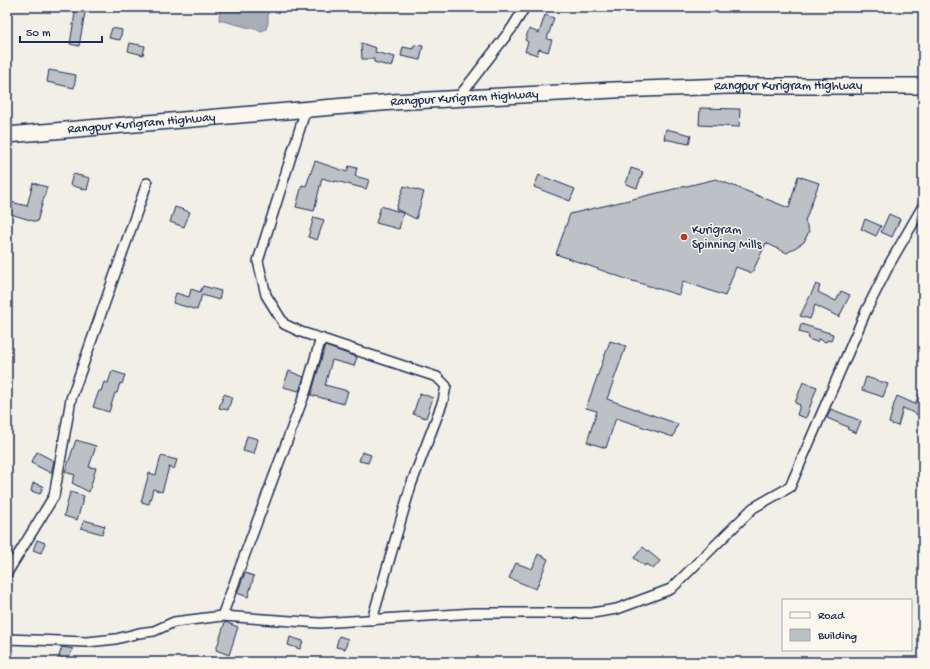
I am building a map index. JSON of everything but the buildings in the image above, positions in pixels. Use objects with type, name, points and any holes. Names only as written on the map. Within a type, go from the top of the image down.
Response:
[{"type":"highway","name":"Rangpur Kurigram Highway","points":[[7,135],[306,109],[458,98],[730,86],[923,86]]},
{"type":"street","points":[[458,98],[512,28],[525,7]]},
{"type":"street","points":[[306,109],[258,261],[266,295],[284,324],[301,332],[437,377],[446,386],[443,401],[411,485],[372,620]]},
{"type":"street","points":[[7,573],[54,496],[71,399],[147,183]]},
{"type":"street","points":[[7,639],[87,642],[154,631],[174,622],[193,618],[222,616],[320,623],[474,613],[592,612],[617,608],[671,589],[753,508],[790,487],[866,311],[890,263],[923,206]]},
{"type":"street","points":[[222,616],[306,390],[321,338]]},
{"type":"shaded area","points":[[220,7],[268,7],[268,23],[266,29],[262,31],[219,20]]},
{"type":"place","name":"Kurigram Spinning Mills","points":[[684,237]]}]
